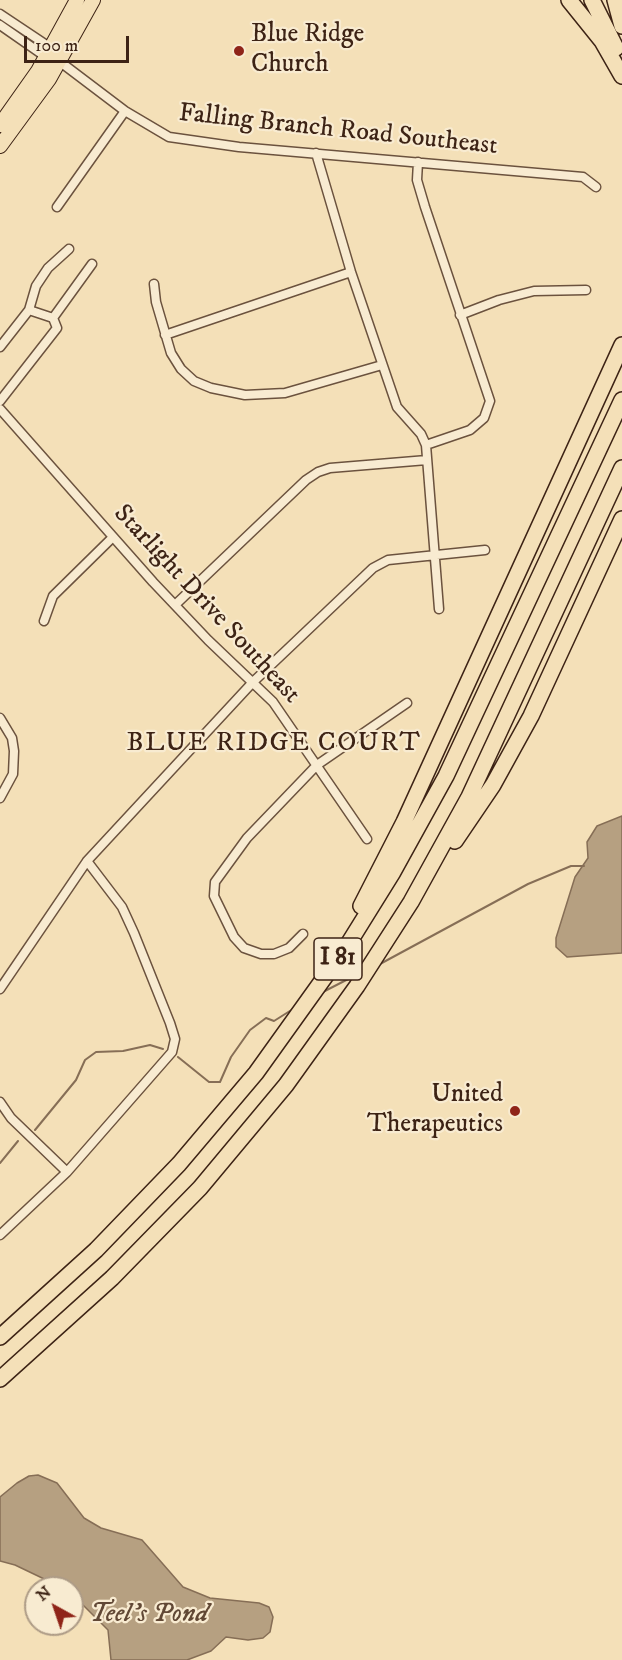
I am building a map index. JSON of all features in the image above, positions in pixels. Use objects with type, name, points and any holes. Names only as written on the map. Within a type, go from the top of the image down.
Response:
[{"type":"highway","points":[[569,0],[603,41],[622,76]]},
{"type":"highway","points":[[592,0],[617,51],[622,68]]},
{"type":"highway","points":[[615,0],[622,26]]},
{"type":"highway","points":[[210,1129],[319,971],[369,893],[622,345]]},
{"type":"highway","name":"I 81","points":[[0,1337],[96,1250],[210,1129],[316,992],[393,872],[455,757],[622,400]]},
{"type":"highway","name":"I 81","points":[[0,1379],[119,1271],[226,1157],[321,1038],[411,902],[490,756],[622,468]]},
{"type":"highway","points":[[411,902],[473,815],[512,750],[622,519]]},
{"type":"main road","points":[[0,146],[53,55],[77,0]]},
{"type":"main road","points":[[0,125],[93,0]]},
{"type":"street","points":[[0,14],[53,55]]},
{"type":"street","points":[[0,25],[53,55]]},
{"type":"street","name":"Falling Branch Road Southeast","points":[[53,55],[125,111],[155,131],[184,141],[584,177],[596,187]]},
{"type":"street","points":[[57,207],[125,111]]},
{"type":"street","points":[[316,153],[351,272],[397,407],[421,434],[426,445],[439,609]]},
{"type":"street","points":[[418,162],[417,180],[422,198],[490,401],[484,418],[470,430],[426,445]]},
{"type":"street","points":[[0,347],[29,310],[36,286],[48,268],[69,249]]},
{"type":"street","points":[[52,318],[92,264]]},
{"type":"street","points":[[165,335],[351,272]]},
{"type":"street","points":[[154,284],[171,353],[181,369],[194,381],[211,388],[245,395],[285,393],[382,365]]},
{"type":"street","points":[[460,315],[499,300],[534,291],[586,290]]},
{"type":"street","points":[[0,401],[57,328],[52,318],[29,310]]},
{"type":"street","name":"Starlight Drive Southeast","points":[[0,409],[175,605],[273,702],[368,839]]},
{"type":"street","points":[[175,605],[306,480],[318,472],[330,468],[427,460]]},
{"type":"street","points":[[44,621],[54,596],[113,537]]},
{"type":"street","points":[[0,989],[87,861],[254,682],[373,568],[388,560],[485,550]]},
{"type":"street","points":[[303,934],[289,948],[274,954],[261,954],[244,948],[234,937],[214,897],[215,882],[248,838],[317,765],[407,703]]},
{"type":"street","points":[[0,718],[12,738],[14,750],[13,774],[0,798]]},
{"type":"street","points":[[0,1235],[67,1172],[172,1052],[175,1039],[122,907],[87,861]]},
{"type":"street","points":[[0,1102],[11,1118],[46,1155],[67,1172]]},
{"type":"water","points":[[622,816],[622,953],[567,957],[556,947],[556,938],[575,877],[588,858],[587,842],[597,826]]},
{"type":"water","name":"Teel's Pond","points":[[38,1475],[57,1483],[84,1518],[101,1528],[142,1540],[183,1587],[210,1598],[259,1603],[269,1607],[273,1617],[270,1632],[263,1638],[248,1640],[226,1637],[211,1651],[187,1660],[111,1660],[108,1630],[84,1606],[84,1576],[38,1576],[0,1561],[0,1497],[29,1476]]},
{"type":"waterway","points":[[380,964],[528,884],[571,866],[584,866]]},
{"type":"waterway","points":[[321,993],[356,975]]},
{"type":"waterway","points":[[178,1057],[209,1082],[220,1082],[231,1057],[250,1030],[266,1018],[274,1021],[293,1009]]},
{"type":"waterway","points":[[35,1130],[76,1080],[85,1060],[96,1052],[123,1051],[150,1045],[163,1049]]},
{"type":"waterway","points":[[0,1163],[18,1141]]},
{"type":"place","name":"Blue Ridge Church","points":[[239,51]]},
{"type":"place","name":"United Therapeutics","points":[[515,1111]]},
{"type":"district","name":"BLUE RIDGE COURT","points":[[274,744]]}]
